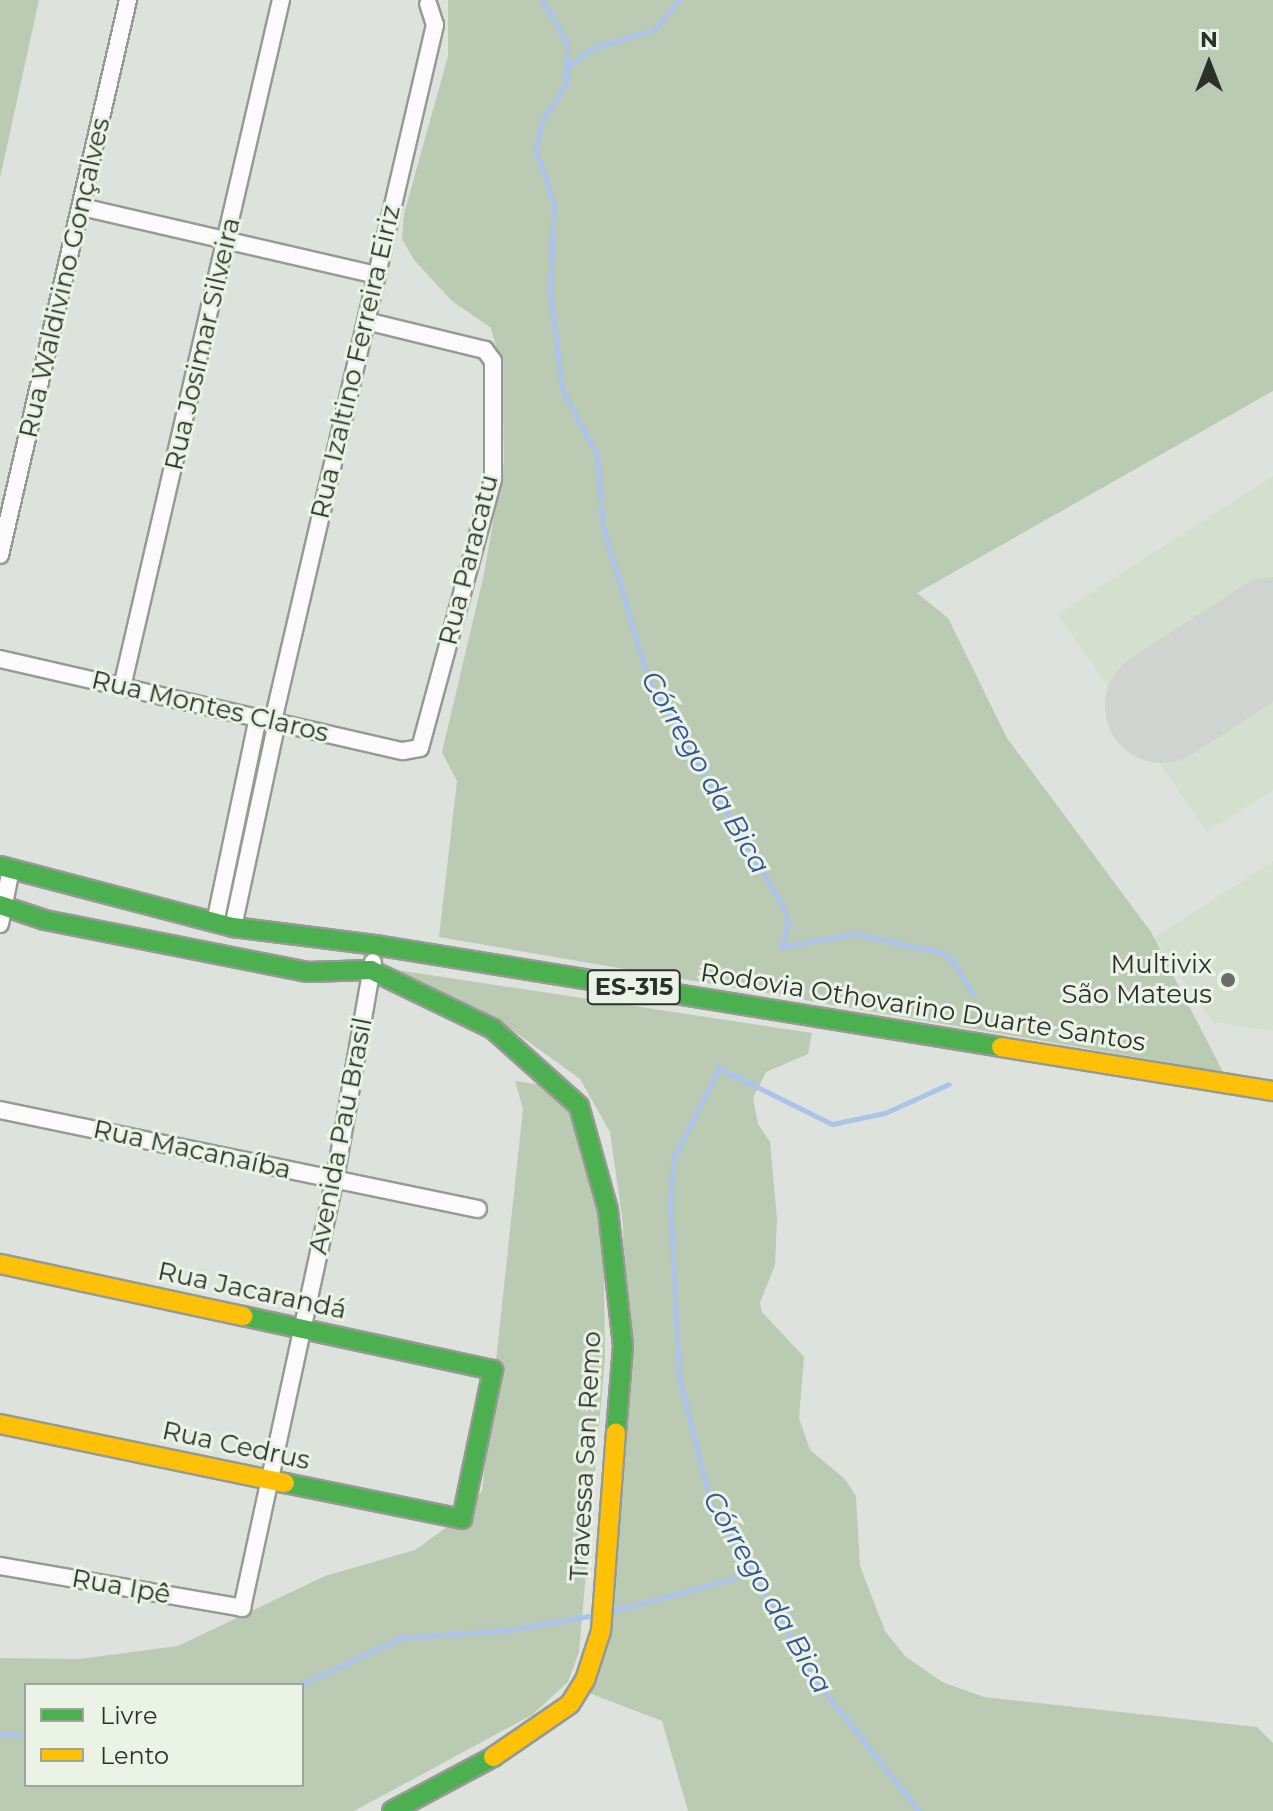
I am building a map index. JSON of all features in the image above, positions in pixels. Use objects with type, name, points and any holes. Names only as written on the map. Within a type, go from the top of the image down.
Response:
[{"type":"street","name":"Rua Waldivino Gonçalves","points":[[0,555],[128,0]]},
{"type":"street","name":"Rua Josimar Silveira","points":[[122,687],[281,0]]},
{"type":"street","name":"Rua Izaltino Ferreira Eiriz","points":[[224,925],[269,720],[435,25],[428,4]]},
{"type":"street","points":[[82,207],[376,275]]},
{"type":"street","name":"Rua Paracatu","points":[[366,321],[485,350],[493,361],[493,479],[420,748]]},
{"type":"street","name":"Rua Montes Claros","points":[[0,659],[403,751],[420,748]]},
{"type":"street","points":[[6,868],[1,912],[307,972],[371,970]]},
{"type":"street","name":"Rodovia Othovarino Duarte Santos","points":[[6,868],[224,925],[375,945],[1273,1091]]},
{"type":"street","name":"Avenida Pau Brasil","points":[[242,1608],[335,1179],[375,945]]},
{"type":"street","name":"Travessa San Remo","points":[[371,970],[493,1029],[579,1106],[608,1210],[623,1346],[601,1631],[585,1680],[570,1704],[501,1753],[392,1811]]},
{"type":"street","name":"Rua Macanaíba","points":[[0,1110],[478,1209]]},
{"type":"street","name":"Rua Jacarandá","points":[[0,1264],[493,1370],[462,1519]]},
{"type":"street","name":"Rua Cedrus","points":[[0,1424],[462,1519]]},
{"type":"street","name":"Rua Ipê","points":[[0,1566],[242,1608]]},
{"type":"shaded area","points":[[0,0],[39,0],[0,178]]},
{"type":"shaded area","points":[[448,0],[1273,0],[1273,391],[917,593],[948,618],[1007,738],[1151,932],[1223,1072],[439,937],[457,781],[442,752],[484,574],[504,460],[502,369],[491,328],[452,301],[414,260],[402,239],[404,214],[448,56]]},
{"type":"shaded area","points":[[1273,476],[1273,790],[1207,832],[1058,614]]},
{"type":"shaded area","name":"Multivix São Mateus","points":[[1273,861],[1273,1031],[1213,1022],[1154,938]]},
{"type":"shaded area","points":[[397,970],[812,1033],[808,1054],[766,1072],[753,1098],[758,1124],[770,1142],[777,1219],[775,1265],[760,1303],[762,1312],[804,1357],[799,1418],[810,1450],[845,1479],[856,1496],[860,1566],[885,1631],[905,1656],[942,1682],[984,1697],[1257,1727],[1273,1743],[1273,1811],[688,1811],[662,1721],[589,1693],[624,1289],[623,1224],[610,1132],[580,1079],[511,1029]]},
{"type":"shaded area","points":[[515,1081],[537,1084],[564,1099],[588,1143],[603,1217],[605,1358],[579,1652],[568,1682],[532,1715],[354,1811],[0,1811],[0,1658],[79,1659],[178,1646],[325,1576],[415,1550],[447,1527],[482,1491],[523,1109]]},
{"type":"waterway","name":"Córrego da Bica","points":[[542,0],[567,43],[566,83],[542,121],[536,150],[554,205],[550,290],[562,389],[597,455],[603,526],[648,680],[783,906],[788,925],[780,947],[855,934],[939,952],[952,960],[973,994]]},
{"type":"waterway","points":[[568,67],[592,49],[655,29],[679,0]]},
{"type":"waterway","name":"Córrego da Bica","points":[[919,1811],[820,1686],[710,1502],[679,1376],[670,1200],[674,1157],[719,1068],[832,1124],[885,1113],[949,1084]]},
{"type":"waterway","points":[[609,1612],[751,1574]]},
{"type":"waterway","points":[[304,1683],[401,1638],[509,1630],[595,1615]]},
{"type":"waterway","points":[[0,1734],[24,1735]]},
{"type":"runway","points":[[1162,706],[1273,634]]},
{"type":"traffic: fast","points":[[0,866],[233,927],[375,945],[1001,1047]]},
{"type":"traffic: fast","points":[[0,905],[45,920],[307,972],[371,970],[493,1029],[579,1106],[608,1210],[623,1346],[616,1433]]},
{"type":"traffic: fast","points":[[243,1316],[493,1370],[462,1519],[285,1483]]},
{"type":"traffic: fast","points":[[392,1811],[493,1757]]},
{"type":"traffic: slow","points":[[1001,1047],[1273,1091]]},
{"type":"traffic: slow","points":[[0,1264],[243,1316]]},
{"type":"traffic: slow","points":[[0,1424],[285,1483]]},
{"type":"traffic: slow","points":[[493,1757],[570,1704],[585,1680],[601,1631],[616,1433]]},
{"type":"place","name":"Multivix São Mateus","points":[[1228,980]]}]
